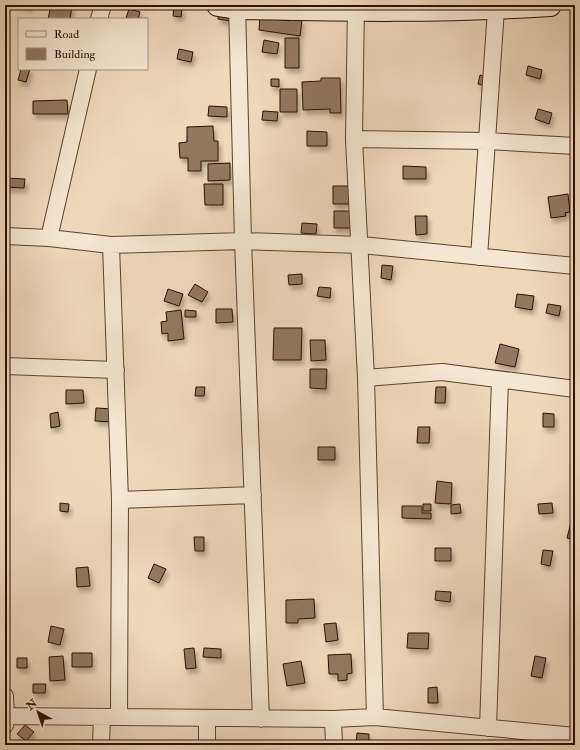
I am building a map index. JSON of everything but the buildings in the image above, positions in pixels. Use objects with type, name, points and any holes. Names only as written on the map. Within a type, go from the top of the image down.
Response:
[{"type":"street","points":[[99,18],[103,5]]},
{"type":"street","points":[[261,719],[243,241],[230,6],[356,8],[550,5]]},
{"type":"street","points":[[479,257],[487,141],[487,7]]},
{"type":"street","points":[[356,8],[354,139],[361,245],[366,378],[375,717]]},
{"type":"street","points":[[49,238],[88,70]]},
{"type":"street","points":[[354,139],[487,141],[575,146]]},
{"type":"street","points":[[5,236],[49,238],[111,245],[243,241],[361,245],[575,266]]},
{"type":"street","points":[[111,245],[120,500],[119,718]]},
{"type":"street","points":[[5,366],[116,370]]},
{"type":"street","points":[[366,378],[442,372],[575,389]]},
{"type":"street","points":[[488,728],[500,380]]},
{"type":"street","points":[[120,500],[252,495]]},
{"type":"street","points":[[5,696],[5,719],[102,717],[333,719],[375,717],[575,736]]},
{"type":"street","points":[[101,745],[102,717]]},
{"type":"street","points":[[206,718],[207,745]]},
{"type":"street","points":[[333,719],[334,745]]}]
